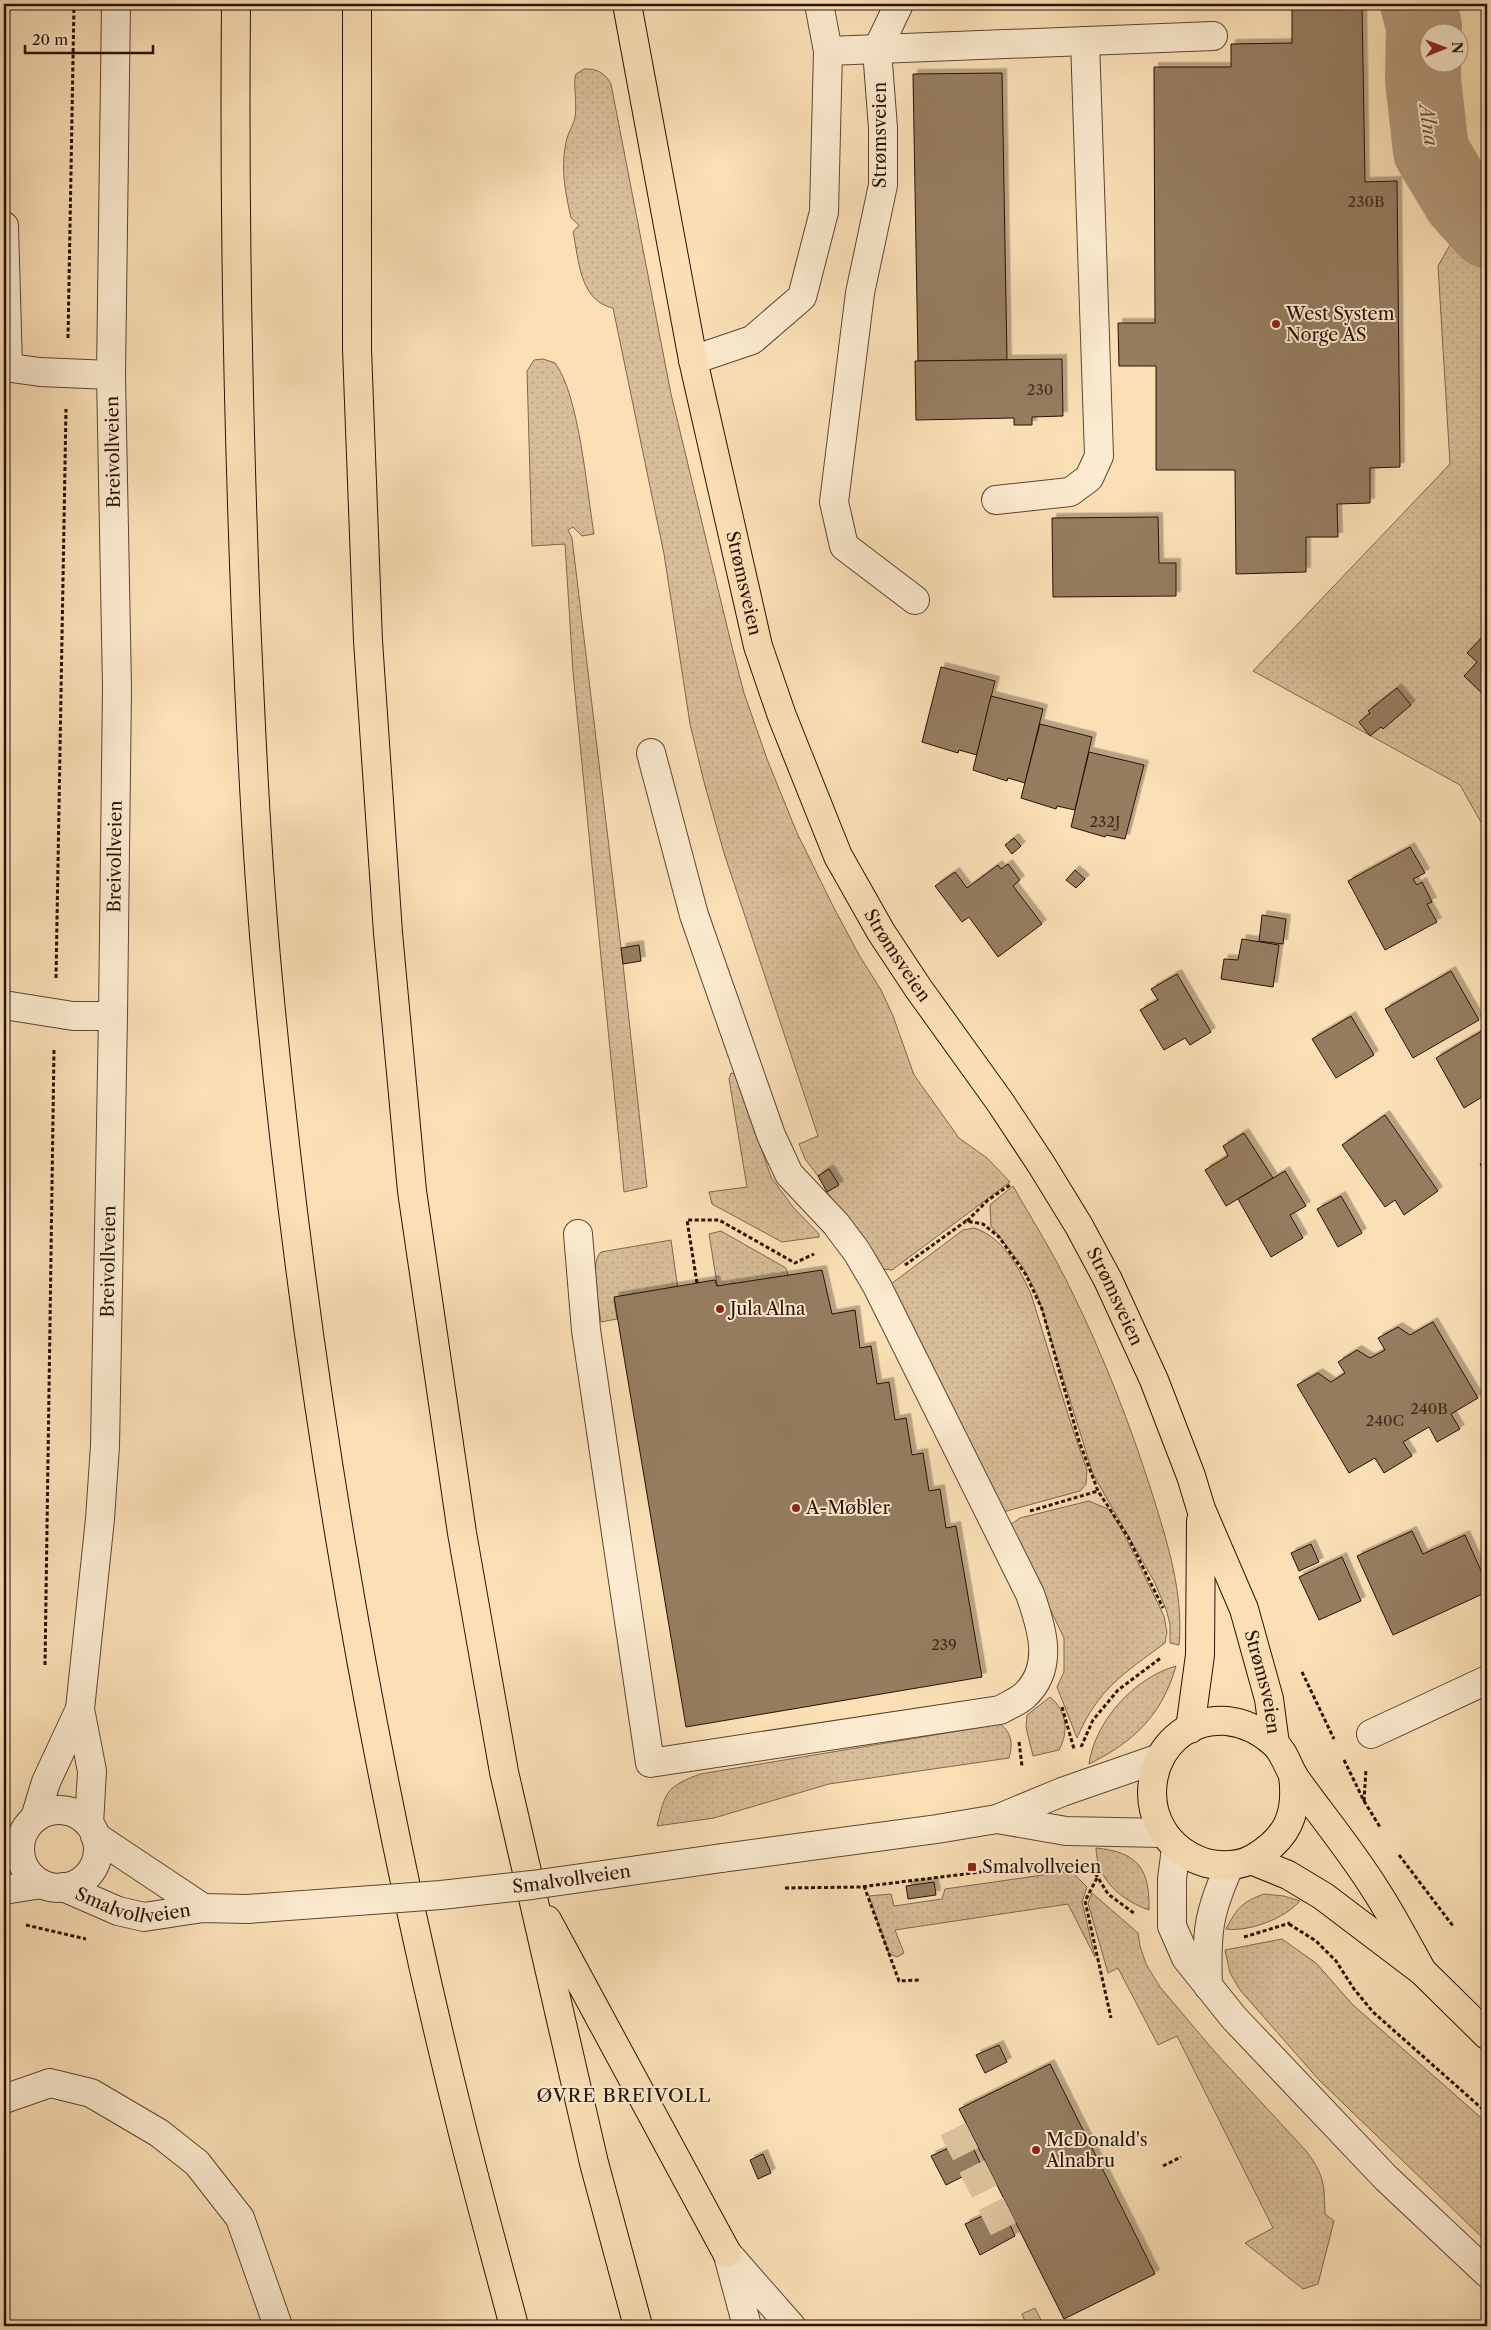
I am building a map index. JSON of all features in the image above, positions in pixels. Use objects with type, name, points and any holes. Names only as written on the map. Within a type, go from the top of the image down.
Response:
[{"type":"main road","points":[[236,4],[236,202],[239,393],[252,743],[266,958],[299,1255],[342,1544],[392,1812],[460,2120],[514,2326]]},
{"type":"main road","points":[[357,4],[357,340],[362,483],[376,782],[412,1191],[438,1380],[504,1772],[594,2163],[638,2326]]},
{"type":"main road","name":"Strømsveien","points":[[627,4],[693,360],[758,646],[782,716],[838,856],[881,932],[1041,1164],[1079,1226],[1108,1280],[1154,1380],[1191,1476],[1201,1509],[1244,1610],[1269,1699],[1275,1744]]},
{"type":"main road","name":"Strømsveien","points":[[1190,1729],[1200,1655],[1201,1509]]},
{"type":"main road","points":[[1241,1862],[1269,1849],[1286,1828],[1292,1816],[1295,1796],[1293,1776],[1289,1764],[1275,1744],[1253,1728],[1226,1721],[1207,1723],[1190,1729],[1169,1746],[1160,1758],[1154,1772],[1152,1804],[1156,1819],[1170,1840],[1192,1858],[1211,1864],[1241,1862],[1288,1875],[1323,1896],[1422,1971],[1487,2035]]},
{"type":"main road","points":[[1293,1776],[1364,1872],[1422,1971]]},
{"type":"main road","points":[[530,1888],[727,2253]]},
{"type":"street","name":"Breivollveien","points":[[92,1830],[92,1770],[80,1709],[100,1519],[105,1446],[117,687],[111,374],[116,4]]},
{"type":"street","points":[[693,360],[752,340],[802,297],[824,212],[828,52],[819,4]]},
{"type":"street","name":"Strømsveien","points":[[899,4],[878,50],[883,128],[883,185],[860,293],[834,502],[844,546],[915,600]]},
{"type":"street","points":[[828,52],[1213,36]]},
{"type":"street","points":[[996,500],[1070,492],[1088,478],[1099,456],[1085,41]]},
{"type":"street","points":[[4,226],[6,367],[67,373],[111,374]]},
{"type":"street","points":[[578,1234],[586,1330],[650,1763],[1000,1710],[1023,1697],[1037,1680],[1044,1658],[1042,1630],[1030,1594],[877,1286],[847,1238],[789,1174],[771,1135],[694,915],[651,753]]},
{"type":"street","points":[[4,1006],[73,1016],[113,1016]]},
{"type":"street","points":[[1371,1734],[1487,1680]]},
{"type":"street","name":"Breivollveien","points":[[21,1830],[80,1709]]},
{"type":"street","name":"Smalvollveien","points":[[203,1908],[92,1830],[78,1815],[63,1810],[48,1811],[21,1830],[21,1856],[25,1867],[32,1877],[118,1911],[144,1917],[203,1908],[247,1909],[441,1895],[532,1885],[938,1829],[997,1819],[1062,1792],[1160,1758]]},
{"type":"street","name":"Smalvollveien","points":[[997,1819],[1066,1831],[1170,1840]]},
{"type":"street","name":"Smalvollveien","points":[[4,1890],[76,1884],[88,1875],[94,1864],[98,1850],[92,1830]]},
{"type":"street","points":[[1170,1840],[1172,1926],[1186,1958],[1234,2018],[1386,2178],[1487,2273]]},
{"type":"street","points":[[1208,1986],[1207,1934],[1211,1912],[1241,1862]]},
{"type":"street","points":[[4,2099],[50,2083],[92,2093],[159,2133],[197,2163],[240,2218],[278,2326]]},
{"type":"street","points":[[727,2253],[747,2326]]},
{"type":"street","points":[[727,2253],[791,2326]]},
{"type":"path","points":[[45,1667],[74,4]]},
{"type":"path","points":[[877,1286],[966,1221],[988,1200],[1041,1164]]},
{"type":"path","points":[[698,1283],[687,1220],[719,1220],[795,1263],[847,1238]]},
{"type":"path","points":[[966,1221],[983,1224],[999,1237],[1026,1275],[1042,1309],[1079,1441],[1098,1491],[1128,1537],[1165,1611]]},
{"type":"path","points":[[994,1522],[1098,1491]]},
{"type":"path","points":[[1080,1751],[1092,1720],[1118,1690],[1169,1652]]},
{"type":"path","points":[[1299,1667],[1338,1747]]},
{"type":"path","points":[[1342,1756],[1364,1801],[1383,1833]]},
{"type":"path","points":[[1394,1848],[1453,1926]]},
{"type":"path","points":[[781,1888],[864,1886],[1042,1865]]},
{"type":"path","points":[[1091,1867],[1108,1894],[1138,1916]]},
{"type":"path","points":[[1097,1878],[1085,1901],[1111,2018]]},
{"type":"path","points":[[864,1886],[899,1982],[920,1980]]},
{"type":"path","points":[[1239,1938],[1289,1924],[1316,1941],[1336,1961],[1354,1990],[1373,2012],[1487,2113]]},
{"type":"path","points":[[1163,2166],[1182,2157]]},
{"type":"shaded area","points":[[584,69],[600,72],[611,84],[671,394],[744,693],[767,759],[797,833],[832,904],[859,955],[881,990],[893,1016],[914,1075],[959,1138],[987,1158],[1010,1182],[892,1270],[882,1269],[827,1192],[838,1184],[829,1169],[818,1176],[805,1159],[799,1144],[818,1136],[724,853],[704,782],[690,724],[664,554],[613,308],[602,304],[593,297],[582,278],[573,232],[579,225],[571,218],[567,198],[564,178],[565,148],[575,117],[575,78],[576,74]]},
{"type":"shaded area","points":[[1487,180],[1487,833],[1460,785],[1253,671],[1450,464],[1438,266]]},
{"type":"shaded area","points":[[543,359],[555,363],[570,397],[581,444],[594,534],[582,536],[573,527],[568,530],[572,538],[623,964],[647,1187],[624,1192],[573,672],[565,544],[532,546],[527,371],[534,360]]},
{"type":"shaded area","points":[[731,1073],[736,1074],[771,1177],[793,1207],[819,1234],[819,1237],[782,1242],[712,1204],[709,1192],[747,1187],[729,1079]]},
{"type":"shaded area","points":[[1013,1186],[1044,1239],[1084,1316],[1106,1366],[1135,1442],[1158,1511],[1173,1568],[1179,1606],[1179,1645],[1170,1643],[1170,1624],[1154,1581],[1093,1474],[1037,1294],[1023,1267],[991,1226],[990,1205]]},
{"type":"shaded area","points":[[974,1228],[984,1232],[1002,1246],[1015,1264],[1031,1294],[1087,1470],[1086,1484],[1080,1491],[1003,1512],[891,1284],[963,1230]]},
{"type":"shaded area","points":[[721,1231],[786,1268],[789,1279],[718,1290],[709,1234]]},
{"type":"shaded area","points":[[671,1240],[678,1289],[614,1300],[617,1319],[601,1322],[595,1275],[597,1258],[601,1252]]},
{"type":"shaded area","points":[[1089,1501],[1110,1510],[1124,1534],[1164,1616],[1167,1632],[1165,1643],[1124,1674],[1103,1695],[1085,1721],[1077,1738],[1057,1687],[1064,1672],[1064,1638],[1010,1525],[1020,1518]]},
{"type":"shaded area","points":[[1176,1666],[1163,1699],[1144,1725],[1120,1746],[1089,1764],[1099,1732],[1119,1703],[1146,1680]]},
{"type":"shaded area","points":[[1050,1697],[1060,1709],[1065,1722],[1062,1743],[1059,1750],[1033,1756],[1026,1727],[1027,1715]]},
{"type":"shaded area","points":[[1000,1724],[1009,1735],[1011,1748],[1009,1758],[829,1784],[714,1818],[657,1826],[662,1805],[669,1792],[680,1783],[700,1774]]},
{"type":"shaded area","points":[[1096,1848],[1122,1854],[1139,1865],[1144,1873],[1147,1884],[1149,1910],[1129,1901],[1112,1887],[1101,1870]]},
{"type":"shaded area","points":[[1071,1871],[1087,1887],[1082,1902],[1095,1957],[1068,1904],[895,1930],[904,1953],[897,1957],[889,1954],[869,1896],[891,1894],[894,1906],[942,1899],[945,1889]]},
{"type":"shaded area","points":[[1092,1893],[1138,1933],[1146,1964],[1160,1987],[1214,2051],[1307,2152],[1317,2168],[1324,2188],[1325,2214],[1334,2221],[1318,2284],[1303,2289],[1245,2243],[1273,2228],[1177,2036],[1158,2045],[1118,1968],[1108,1973],[1088,1903]]},
{"type":"shaded area","points":[[1264,1894],[1284,1896],[1300,1901],[1276,1919],[1266,1923],[1245,1928],[1226,1929],[1233,1916],[1245,1903]]},
{"type":"shaded area","points":[[1282,1939],[1316,1963],[1353,2005],[1487,2123],[1487,2242],[1319,2080],[1240,1990],[1230,1973],[1225,1950]]},
{"type":"shaded area","points":[[1035,2308],[1044,2326],[1027,2326],[1022,2314]]},
{"type":"building","points":[[1292,4],[1362,4],[1365,182],[1397,181],[1400,467],[1370,468],[1370,503],[1337,504],[1338,537],[1306,537],[1306,572],[1236,574],[1235,470],[1156,470],[1156,366],[1119,366],[1118,323],[1155,323],[1154,67],[1231,67],[1231,44],[1292,43]]},
{"type":"building","points":[[1002,73],[1007,360],[918,361],[913,74]]},
{"type":"building","points":[[1062,359],[1063,416],[1032,417],[1032,425],[1014,425],[1014,418],[916,420],[915,361]]},
{"type":"building","points":[[1158,517],[1159,563],[1176,563],[1176,596],[1053,597],[1052,518]]},
{"type":"building","points":[[1486,633],[1487,693],[1485,696],[1464,676],[1477,662],[1467,653]]},
{"type":"building","points":[[941,667],[995,681],[977,755],[959,750],[958,753],[922,742]]},
{"type":"building","points":[[1397,688],[1411,705],[1383,729],[1381,727],[1370,736],[1359,722],[1370,713],[1368,711]]},
{"type":"building","points":[[991,696],[1043,709],[1025,783],[1008,778],[1007,781],[973,770]]},
{"type":"building","points":[[1040,724],[1092,737],[1075,810],[1057,806],[1056,809],[1021,798]]},
{"type":"building","points":[[1089,752],[1144,765],[1125,839],[1106,835],[1105,837],[1071,827]]},
{"type":"building","points":[[1014,838],[1021,846],[1012,854],[1005,845]]},
{"type":"building","points":[[1410,847],[1425,873],[1413,879],[1417,885],[1422,882],[1432,902],[1427,904],[1437,922],[1385,950],[1348,881]]},
{"type":"building","points":[[1008,864],[1020,880],[1013,886],[1042,924],[998,957],[969,917],[962,922],[935,886],[955,872],[967,888],[998,865],[1001,869]]},
{"type":"building","points":[[1075,870],[1085,879],[1076,888],[1066,880]]},
{"type":"building","points":[[1262,915],[1286,919],[1283,944],[1259,941]]},
{"type":"building","points":[[1242,939],[1279,945],[1273,987],[1221,979],[1224,959],[1238,960]]},
{"type":"building","points":[[639,945],[641,961],[623,964],[621,948]]},
{"type":"building","points":[[1451,971],[1479,1020],[1413,1058],[1385,1009]]},
{"type":"building","points":[[1177,974],[1211,1032],[1190,1045],[1185,1038],[1164,1050],[1140,1010],[1158,1000],[1151,989]]},
{"type":"building","points":[[1351,1016],[1374,1055],[1336,1078],[1312,1039]]},
{"type":"building","points":[[1487,1028],[1487,1094],[1464,1108],[1436,1058]]},
{"type":"building","points":[[1385,1115],[1438,1191],[1404,1215],[1395,1200],[1385,1207],[1342,1145]]},
{"type":"building","points":[[1244,1133],[1273,1178],[1226,1206],[1205,1170],[1228,1156],[1223,1146]]},
{"type":"building","points":[[1487,1159],[1487,1177],[1480,1164]]},
{"type":"building","points":[[829,1169],[839,1185],[827,1192],[818,1176]]},
{"type":"building","points":[[1285,1171],[1306,1206],[1290,1215],[1303,1238],[1271,1257],[1238,1199]]},
{"type":"building","points":[[1341,1196],[1362,1233],[1338,1247],[1317,1209]]},
{"type":"building","name":"A-Møbler","points":[[822,1270],[832,1314],[855,1310],[860,1348],[871,1346],[877,1384],[889,1382],[895,1420],[906,1418],[912,1455],[923,1453],[929,1491],[940,1489],[946,1528],[956,1526],[982,1677],[686,1727],[614,1297],[715,1280],[717,1286]]},
{"type":"building","points":[[1433,1322],[1478,1398],[1451,1414],[1460,1429],[1437,1442],[1429,1427],[1403,1442],[1412,1456],[1384,1473],[1375,1458],[1349,1473],[1297,1385],[1318,1373],[1331,1382],[1345,1373],[1338,1362],[1357,1350],[1370,1358],[1385,1350],[1378,1338],[1398,1327],[1410,1335]]},
{"type":"building","points":[[1412,1531],[1423,1554],[1465,1535],[1487,1584],[1487,1592],[1393,1635],[1357,1556]]},
{"type":"building","points":[[1311,1544],[1319,1562],[1299,1571],[1291,1553]]},
{"type":"building","points":[[1342,1557],[1361,1601],[1319,1620],[1299,1577]]},
{"type":"building","points":[[934,1882],[936,1895],[908,1899],[906,1886]]},
{"type":"building","points":[[999,2045],[1007,2062],[985,2073],[976,2055]]},
{"type":"building","name":"McDonald's Alnabru","points":[[1050,2064],[1155,2274],[1064,2319],[959,2109]]},
{"type":"building","points":[[969,2139],[982,2167],[946,2185],[931,2156]]},
{"type":"building","points":[[763,2154],[771,2173],[758,2179],[750,2160]]},
{"type":"building","points":[[1002,2207],[1015,2236],[980,2255],[965,2224]]},
{"type":"waterway","name":"Alna","points":[[1418,4],[1424,26],[1423,80],[1431,151],[1461,201],[1487,230]]},
{"type":"tunnel","points":[[953,2129],[1005,2232]]},
{"type":"place","name":"West System Norge AS","points":[[1276,324]]},
{"type":"place","name":"Jula Alna","points":[[720,1309]]},
{"type":"place","name":"A-Møbler","points":[[796,1508]]},
{"type":"place","name":"Smalvollveien","points":[[972,1867]]},
{"type":"place","name":"McDonald's Alnabru","points":[[1036,2150]]},
{"type":"district","name":"ØVRE BREIVOLL","points":[[624,2095]]}]
